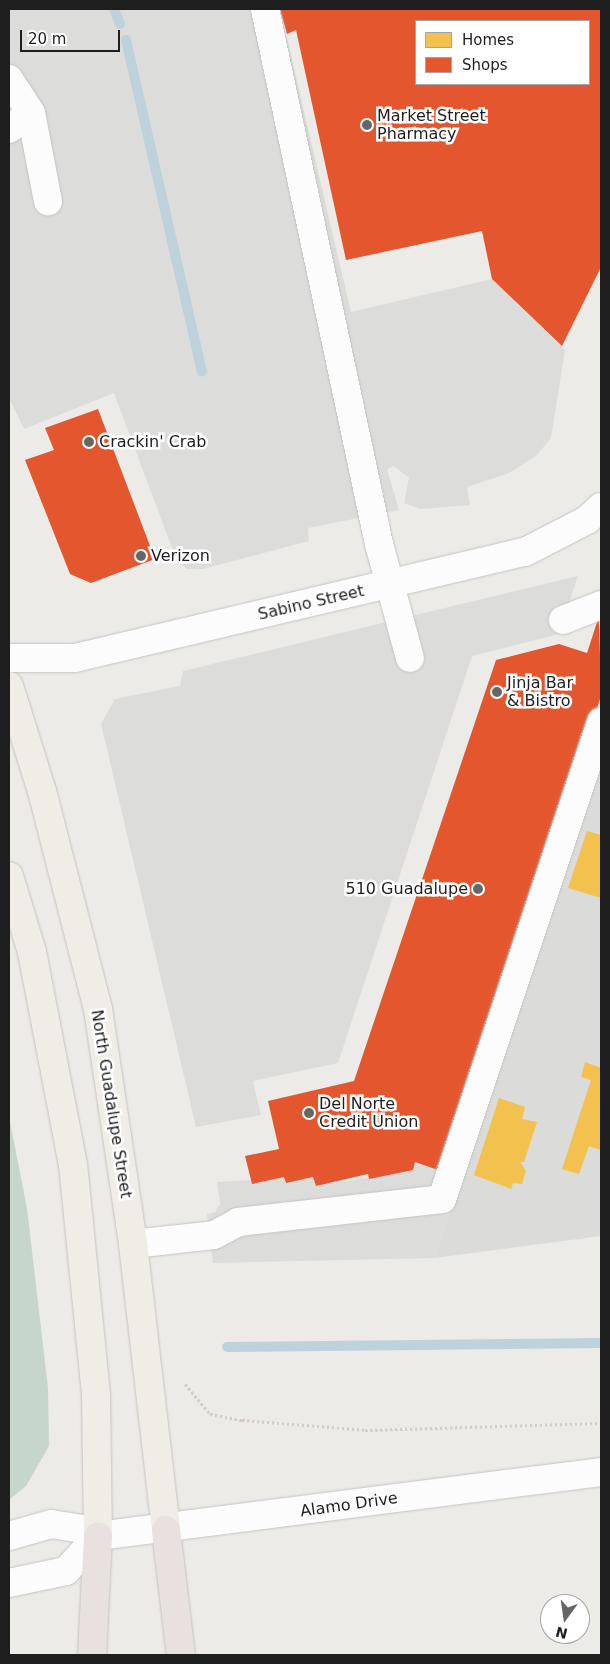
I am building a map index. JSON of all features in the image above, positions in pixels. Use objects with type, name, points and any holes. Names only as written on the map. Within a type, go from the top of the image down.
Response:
[{"type":"highway","points":[[166,1530],[181,1655]]},
{"type":"highway","points":[[92,1655],[98,1536]]},
{"type":"main road","name":"North Guadalupe Street","points":[[9,686],[42,791],[98,1009],[133,1244],[166,1530]]},
{"type":"main road","points":[[9,876],[32,952],[73,1164],[96,1395],[98,1536]]},
{"type":"street","points":[[265,9],[389,585],[410,658]]},
{"type":"street","points":[[9,79],[48,202]]},
{"type":"street","points":[[9,129],[20,112]]},
{"type":"street","name":"Sabino Street","points":[[9,658],[75,658],[525,552],[587,520],[601,507]]},
{"type":"street","points":[[563,620],[601,605]]},
{"type":"street","points":[[133,1244],[214,1235],[238,1222],[442,1199],[601,722]]},
{"type":"street","name":"Alamo Drive","points":[[98,1536],[166,1530],[601,1472]]},
{"type":"street","points":[[9,1536],[51,1524],[83,1529],[98,1536],[66,1571],[9,1583]]},
{"type":"path","points":[[185,1384],[210,1414],[242,1420],[365,1430],[601,1423]]},
{"type":"shaded area","points":[[9,9],[280,9],[351,312],[492,279],[565,350],[551,438],[536,456],[509,473],[467,487],[470,505],[421,509],[404,503],[409,478],[394,466],[387,469],[399,510],[308,528],[309,541],[203,569],[187,569],[177,561],[114,393],[24,429],[9,398]]},
{"type":"shaded area","points":[[578,576],[559,634],[472,656],[338,1063],[253,1081],[261,1115],[196,1127],[101,724],[115,699],[180,686],[183,671]]},
{"type":"shaded area","points":[[601,759],[601,1236],[434,1258]]},
{"type":"shaded area","points":[[415,1162],[461,1177],[434,1258],[213,1263],[207,1214],[215,1212],[220,1204],[217,1182],[251,1180],[252,1184],[284,1177],[286,1183],[313,1177],[316,1186],[412,1170]]},
{"type":"green space","points":[[9,1117],[27,1208],[48,1388],[49,1446],[26,1486],[9,1500]]},
{"type":"building: Homes","points":[[587,831],[601,835],[601,898],[568,888]]},
{"type":"building: Homes","points":[[585,1062],[601,1068],[601,1150],[589,1146],[579,1174],[562,1169],[591,1080],[581,1077]]},
{"type":"building: Homes","points":[[499,1098],[525,1107],[522,1119],[537,1122],[524,1162],[520,1162],[526,1171],[522,1184],[513,1183],[511,1189],[474,1175]]},
{"type":"building: Shops","points":[[280,9],[601,9],[601,267],[562,346],[492,279],[482,231],[346,260],[296,30],[287,34]]},
{"type":"building: Shops","points":[[98,409],[155,559],[91,583],[70,574],[25,460],[54,450],[45,428]]},
{"type":"building: Shops","name":"510 Guadalupe","points":[[599,616],[601,696],[441,1171],[415,1162],[413,1170],[369,1179],[368,1174],[316,1186],[313,1177],[286,1183],[284,1177],[252,1184],[245,1156],[279,1149],[268,1101],[354,1081],[496,660],[559,644],[587,653]]},
{"type":"waterway","points":[[114,9],[120,24]]},
{"type":"waterway","points":[[126,40],[202,371]]},
{"type":"waterway","points":[[227,1347],[601,1343]]},
{"type":"place","name":"Market Street Pharmacy","points":[[367,125]]},
{"type":"place","name":"Crackin' Crab","points":[[89,442]]},
{"type":"place","name":"Verizon","points":[[141,556]]},
{"type":"place","name":"Jinja Bar & Bistro","points":[[497,692]]},
{"type":"place","name":"510 Guadalupe","points":[[478,889]]},
{"type":"place","name":"Del Norte Credit Union","points":[[309,1113]]}]
